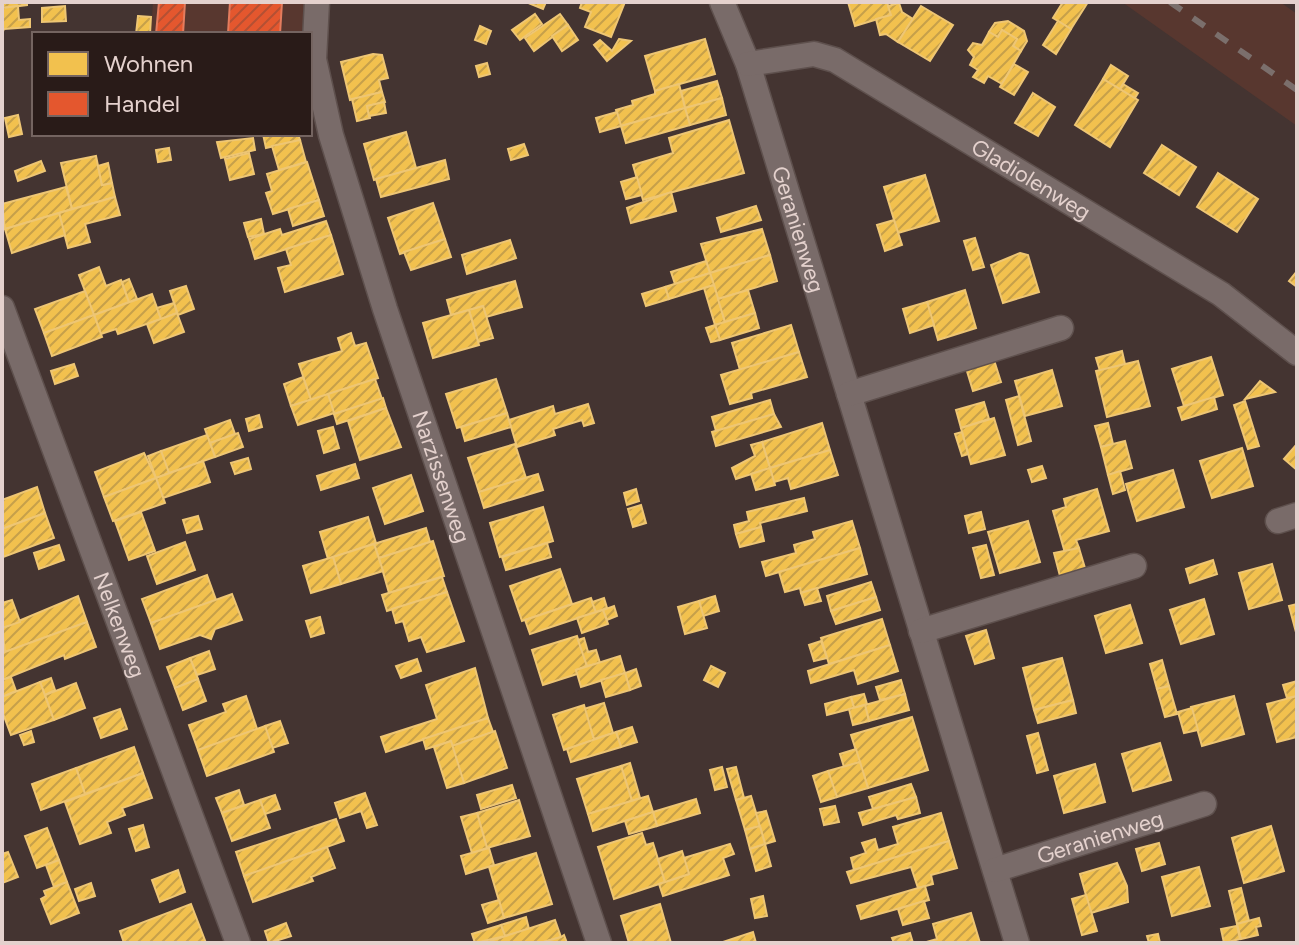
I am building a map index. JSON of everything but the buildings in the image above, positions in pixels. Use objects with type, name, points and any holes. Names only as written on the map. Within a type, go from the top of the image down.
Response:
[{"type":"street","name":"Narzissenweg","points":[[317,2],[314,59],[331,135],[385,309],[599,943]]},
{"type":"street","name":"Geranienweg","points":[[722,2],[748,64],[1017,943]]},
{"type":"street","name":"Gladiolenweg","points":[[748,64],[814,54],[835,60],[1221,294],[1297,353]]},
{"type":"street","name":"Nelkenweg","points":[[2,308],[238,943]]},
{"type":"street","points":[[849,394],[1061,328]]},
{"type":"street","points":[[921,631],[1134,566]]},
{"type":"street","name":"Geranienweg","points":[[995,870],[1204,804]]},
{"type":"shaded area","points":[[153,2],[308,2],[308,32],[151,32]]},
{"type":"shaded area","points":[[1122,2],[1280,2],[1297,14],[1297,126]]},
{"type":"railway","points":[[1170,2],[1297,90]]}]
